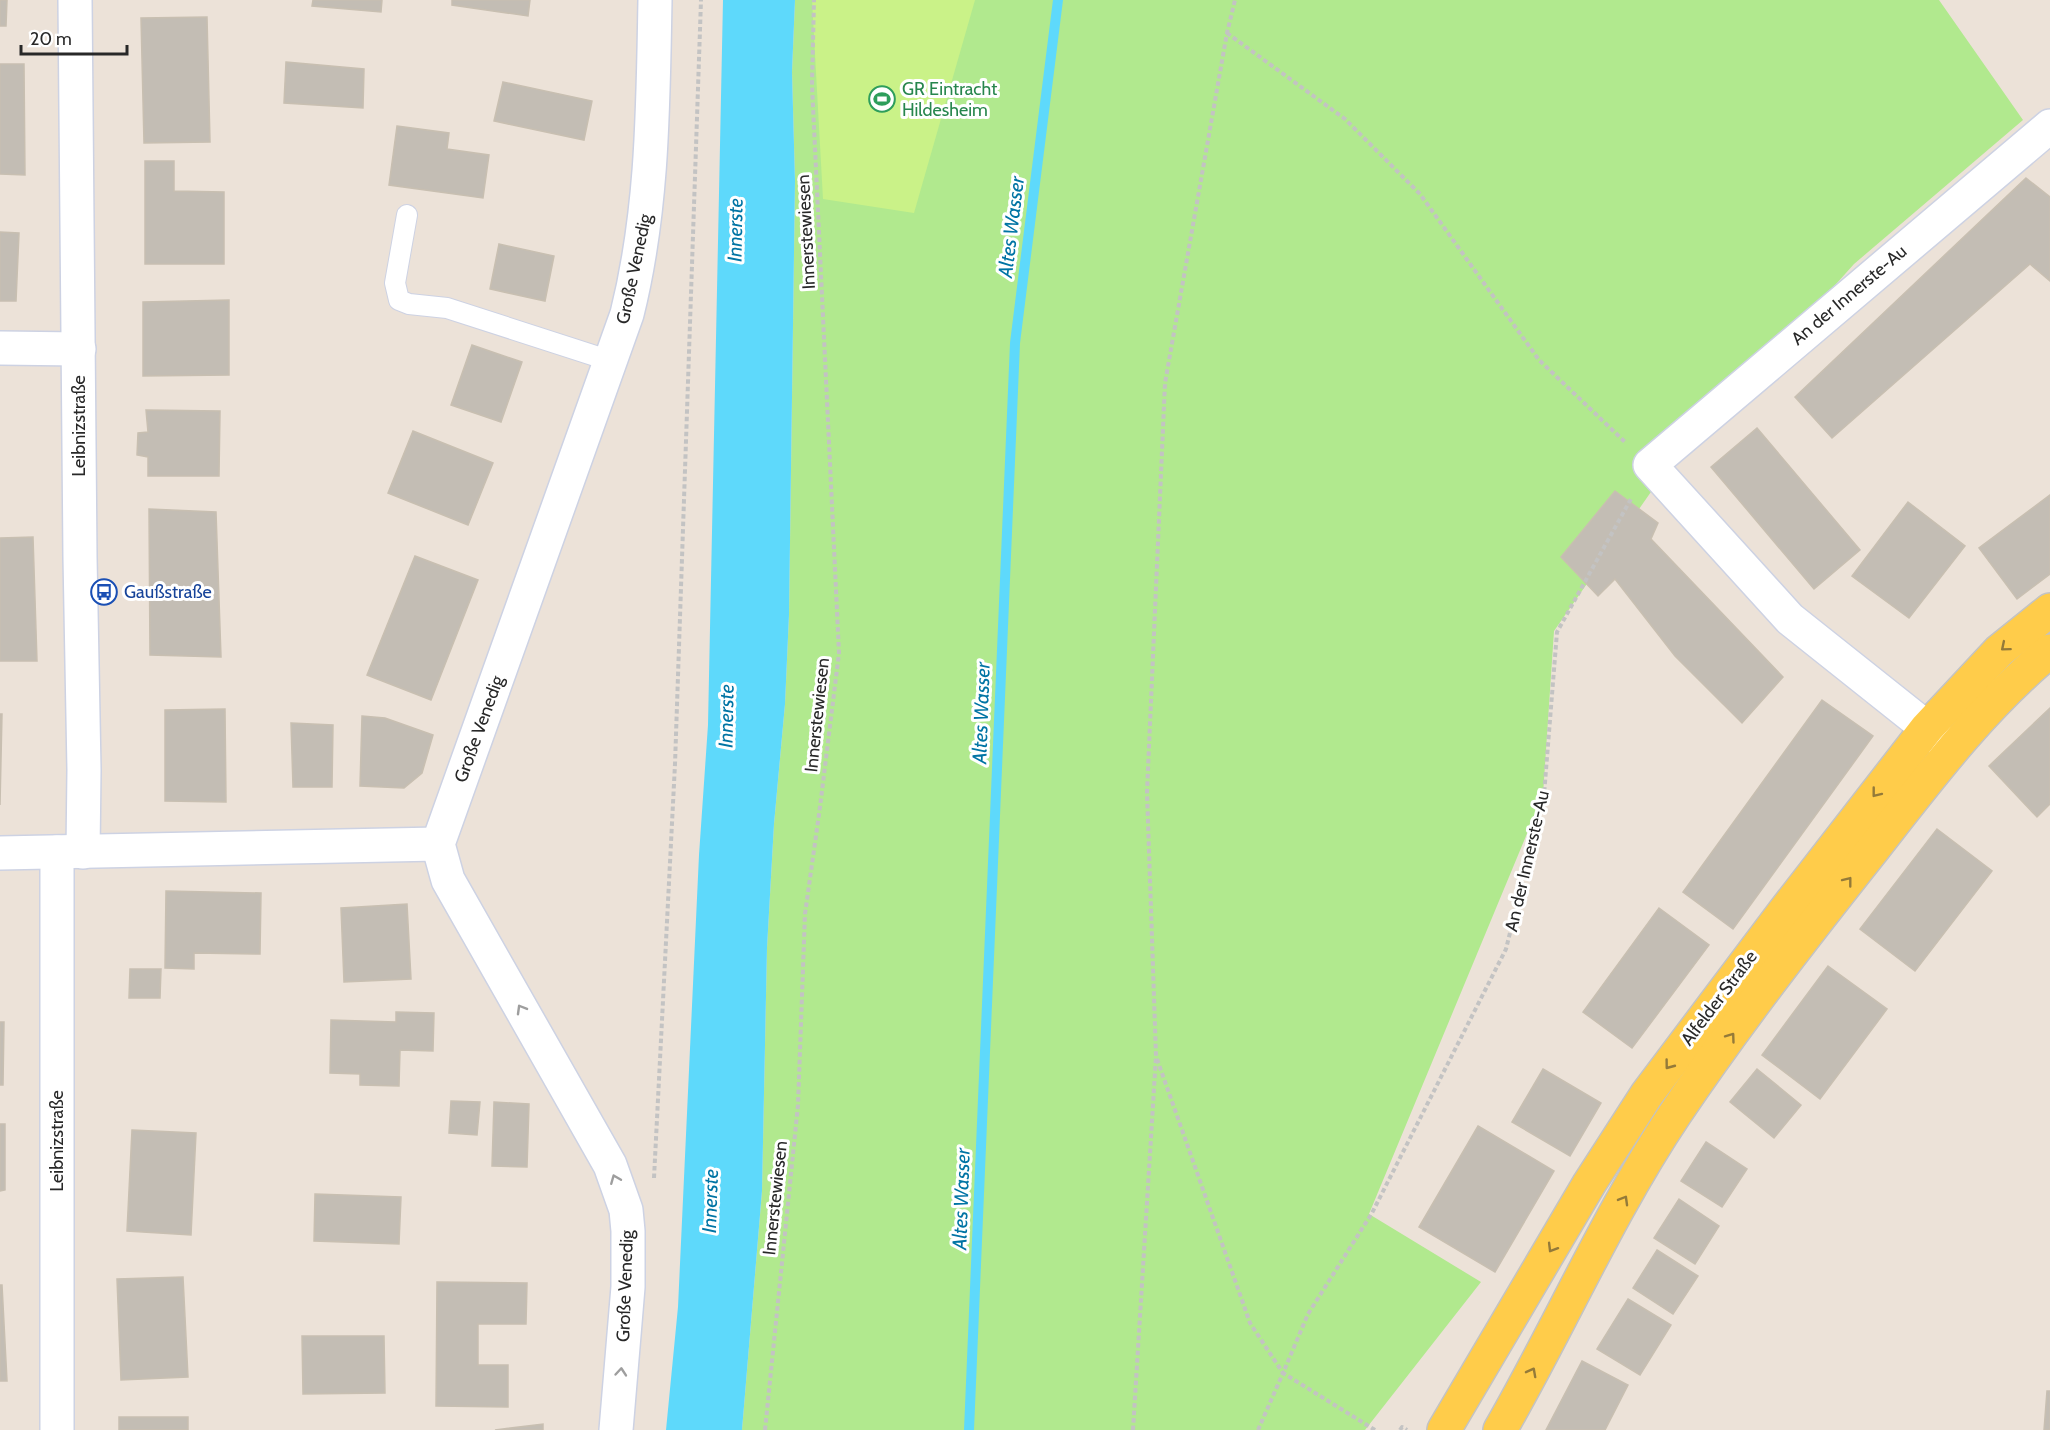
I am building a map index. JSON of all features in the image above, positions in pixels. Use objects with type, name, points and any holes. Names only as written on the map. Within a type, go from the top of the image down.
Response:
[{"type":"main road","name":"Alfelder Straße","points":[[1444,1430],[1590,1184],[1647,1094],[1927,728],[1999,651],[2050,610]]},
{"type":"main road","name":"Alfelder Straße","points":[[1500,1430],[1621,1203],[1675,1115],[1807,932],[1951,750],[2023,673],[2050,651]]},
{"type":"street","name":"Leibnizstraße","points":[[57,1430],[70,852],[84,770],[75,0]]},
{"type":"street","name":"Große Venedig","points":[[616,1430],[628,1287],[626,1210],[610,1165],[448,880],[438,844],[627,314],[646,216],[653,137],[655,0]]},
{"type":"street","name":"An der Innerste-Au","points":[[1650,465],[2050,126]]},
{"type":"street","points":[[0,348],[79,349]]},
{"type":"street","points":[[1650,465],[1790,619],[1927,728],[1951,750]]},
{"type":"street","points":[[0,853],[438,844]]},
{"type":"lane","points":[[407,215],[394,282],[399,300],[409,304],[447,308],[611,361]]},
{"type":"path","points":[[653,1188],[675,764],[701,0]]},
{"type":"path","name":"Innerstewiesen","points":[[765,1430],[798,1105],[805,914],[838,653],[812,85],[814,0]]},
{"type":"path","points":[[1133,1430],[1156,1056],[1147,792],[1165,383],[1227,33],[1235,0]]},
{"type":"path","points":[[1227,33],[1345,119],[1420,194],[1539,360],[1650,465]]},
{"type":"path","name":"An der Innerste-Au","points":[[1258,1430],[1308,1314],[1372,1213],[1506,949],[1544,795],[1557,632],[1650,465]]},
{"type":"path","points":[[1156,1056],[1250,1323],[1283,1373],[1375,1430]]},
{"type":"path","points":[[1400,1430],[1402,1427],[1407,1430]]},
{"type":"green space","points":[[795,0],[1939,0],[2023,120],[1854,264],[1653,489],[1554,631],[1543,795],[1369,1214],[1481,1282],[1365,1430],[742,1430],[762,1191],[767,948],[774,824],[785,704],[789,615],[795,181],[792,72]]},
{"type":"green space","name":"GR Eintracht Hildesheim","points":[[812,0],[975,0],[914,213],[823,199]]},
{"type":"water","name":"Innerste","points":[[723,0],[795,0],[792,72],[795,181],[789,615],[785,704],[774,824],[767,948],[762,1191],[742,1430],[666,1430],[678,1307],[699,855],[708,725]]},
{"type":"building","points":[[0,0],[7,0],[6,26],[0,26]]},
{"type":"building","points":[[313,0],[382,0],[381,12],[312,6]]},
{"type":"building","points":[[452,0],[530,0],[528,16],[452,5]]},
{"type":"building","points":[[207,17],[210,142],[144,143],[141,18]]},
{"type":"building","points":[[286,62],[364,69],[363,108],[284,103]]},
{"type":"building","points":[[0,64],[24,64],[25,175],[0,174]]},
{"type":"building","points":[[503,82],[592,101],[584,140],[494,121]]},
{"type":"building","points":[[397,126],[449,133],[447,149],[489,155],[483,198],[389,185]]},
{"type":"building","points":[[145,161],[174,161],[174,191],[224,192],[224,264],[145,264]]},
{"type":"building","points":[[2026,178],[2050,197],[2050,281],[2030,264],[1832,438],[1795,397]]},
{"type":"building","points":[[0,232],[19,233],[16,301],[0,301]]},
{"type":"building","points":[[499,244],[554,256],[545,301],[490,289]]},
{"type":"building","points":[[229,300],[229,375],[143,376],[143,302]]},
{"type":"building","points":[[472,345],[522,362],[501,422],[451,405]]},
{"type":"building","points":[[146,410],[220,411],[219,476],[148,476],[148,457],[137,455],[138,433],[148,432]]},
{"type":"building","points":[[1757,428],[1860,550],[1814,589],[1711,467]]},
{"type":"building","points":[[413,431],[493,463],[468,525],[388,493]]},
{"type":"building","points":[[1615,491],[1658,523],[1651,539],[1783,677],[1742,723],[1675,656],[1615,579],[1598,596],[1561,557]]},
{"type":"building","points":[[2050,495],[2050,574],[2017,599],[1979,548]]},
{"type":"building","points":[[1908,502],[1965,546],[1909,618],[1852,576]]},
{"type":"building","points":[[149,509],[216,512],[221,657],[150,655]]},
{"type":"building","points":[[33,537],[37,661],[0,661],[0,538]]},
{"type":"building","points":[[415,556],[478,580],[431,700],[367,675]]},
{"type":"building","points":[[1822,700],[1873,736],[1733,929],[1683,892]]},
{"type":"building","points":[[2050,708],[2050,804],[2037,817],[1989,766]]},
{"type":"building","points":[[225,709],[226,802],[165,801],[165,710]]},
{"type":"building","points":[[0,714],[2,714],[0,805]]},
{"type":"building","points":[[362,716],[385,718],[433,735],[422,773],[404,788],[360,786]]},
{"type":"building","points":[[291,723],[333,725],[332,787],[293,787]]},
{"type":"building","points":[[1937,829],[1992,871],[1915,971],[1860,929]]},
{"type":"building","points":[[166,891],[261,893],[260,954],[194,953],[194,969],[165,968]]},
{"type":"building","points":[[407,904],[411,979],[344,982],[341,908]]},
{"type":"building","points":[[1659,908],[1709,945],[1632,1048],[1583,1012]]},
{"type":"building","points":[[1828,966],[1887,1009],[1820,1099],[1762,1055]]},
{"type":"building","points":[[130,969],[161,969],[160,998],[129,998]]},
{"type":"building","points":[[396,1012],[434,1013],[433,1051],[400,1050],[399,1086],[360,1085],[360,1074],[330,1073],[331,1020],[396,1022]]},
{"type":"building","points":[[0,1022],[4,1022],[3,1085],[0,1085]]},
{"type":"building","points":[[1543,1069],[1601,1103],[1570,1156],[1512,1122]]},
{"type":"building","points":[[1757,1069],[1801,1105],[1774,1138],[1730,1102]]},
{"type":"building","points":[[451,1101],[480,1102],[477,1135],[449,1133]]},
{"type":"building","points":[[494,1102],[529,1104],[527,1167],[492,1166]]},
{"type":"building","points":[[0,1124],[5,1124],[5,1190],[0,1191]]},
{"type":"building","points":[[1478,1126],[1554,1171],[1495,1272],[1419,1227]]},
{"type":"building","points":[[132,1130],[196,1133],[191,1235],[127,1231]]},
{"type":"building","points":[[1706,1142],[1747,1169],[1722,1207],[1681,1181]]},
{"type":"building","points":[[315,1194],[401,1197],[399,1244],[314,1241]]},
{"type":"building","points":[[1679,1199],[1719,1226],[1695,1264],[1654,1238]]},
{"type":"building","points":[[1657,1250],[1698,1276],[1673,1314],[1633,1288]]},
{"type":"building","points":[[183,1277],[188,1377],[121,1380],[117,1279]]},
{"type":"building","points":[[437,1282],[527,1283],[526,1324],[478,1324],[478,1365],[508,1365],[508,1407],[436,1406]]},
{"type":"building","points":[[0,1285],[2,1285],[7,1381],[0,1381]]},
{"type":"building","points":[[1628,1299],[1671,1325],[1640,1375],[1597,1349]]},
{"type":"building","points":[[302,1336],[384,1336],[385,1393],[303,1394]]},
{"type":"building","points":[[1582,1361],[1628,1385],[1605,1430],[1546,1430]]},
{"type":"building","points":[[2047,1391],[2050,1391],[2050,1430],[2044,1430]]},
{"type":"building","points":[[119,1417],[188,1417],[188,1430],[119,1430]]},
{"type":"building","points":[[543,1424],[543,1430],[495,1430]]},
{"type":"waterway","name":"Altes Wasser","points":[[969,1430],[1015,343],[1058,0]]},
{"type":"place","name":"GR Eintracht Hildesheim","points":[[882,99]]},
{"type":"place","name":"Gaußstraße","points":[[104,592]]}]
